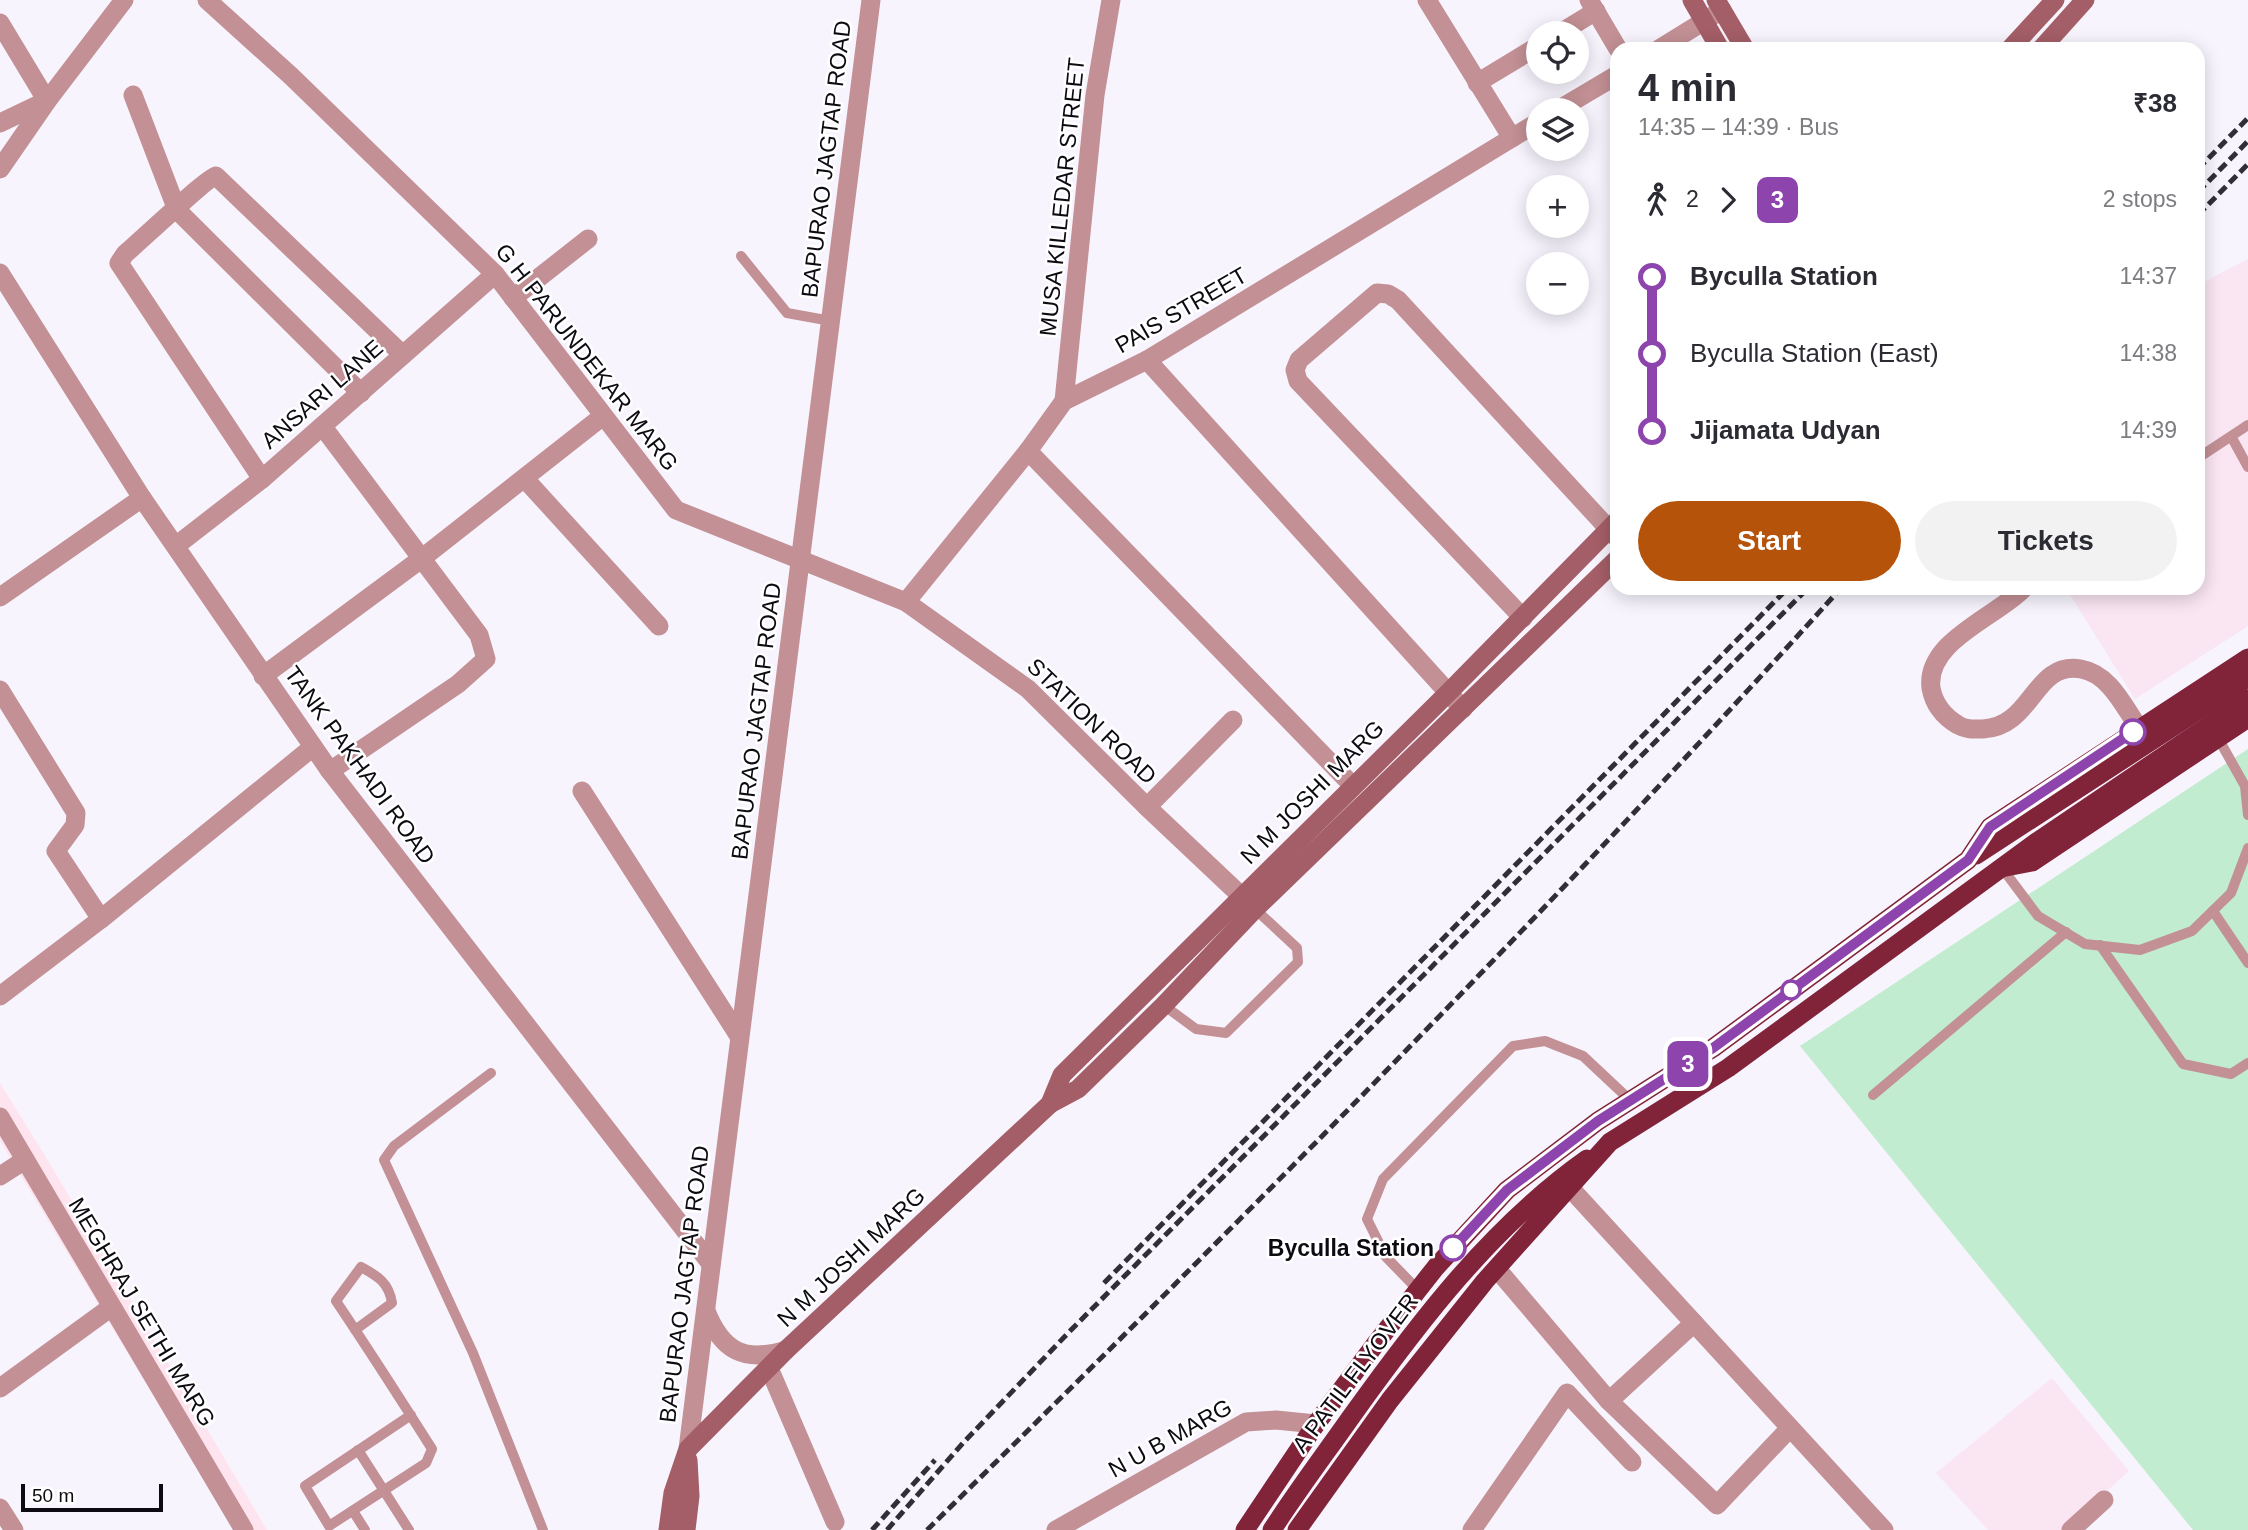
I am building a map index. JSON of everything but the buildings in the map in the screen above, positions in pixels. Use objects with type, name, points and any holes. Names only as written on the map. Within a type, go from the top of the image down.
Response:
[{"type":"highway","points":[[1968,860],[1990,827],[2248,658]]},
{"type":"highway","points":[[1245,1530],[1316,1424],[1418,1290],[1507,1190],[1598,1121],[1713,1048],[1968,860],[2248,678]]},
{"type":"highway","name":"A PATIL FLYOVER","points":[[1272,1530],[1373,1387],[1458,1279],[1517,1214],[1565,1183],[1611,1142],[1728,1068],[2001,867],[2248,699]]},
{"type":"highway","points":[[2001,867],[2032,862],[2248,718]]},
{"type":"highway","points":[[1297,1530],[1390,1400],[1565,1183]]},
{"type":"main road","points":[[1692,0],[1716,42]]},
{"type":"main road","points":[[2016,42],[2055,0]]},
{"type":"main road","points":[[2047,42],[2079,2]]},
{"type":"main road","points":[[1719,5],[1741,42]]},
{"type":"main road","name":"N M JOSHI MARG","points":[[668,1530],[673,1493],[688,1449],[786,1350],[1050,1104],[1078,1089],[1163,1006],[1248,902],[1353,786],[1550,589],[1610,534]]},
{"type":"main road","name":"N M JOSHI MARG","points":[[1050,1104],[1062,1075],[1148,989],[1463,709],[1610,566]]},
{"type":"main road","points":[[1550,589],[1567,606]]},
{"type":"main road","points":[[686,1530],[690,1496],[688,1449]]},
{"type":"street","points":[[0,169],[47,101],[124,0]]},
{"type":"street","name":"G H PARUNDEKAR MARG","points":[[207,0],[291,76],[495,274],[676,510],[800,561]]},
{"type":"street","name":"BAPURAO JAGTAP ROAD","points":[[688,1449],[739,1036],[776,769],[871,0]]},
{"type":"street","name":"MUSA KILLEDAR STREET","points":[[1064,401],[1095,95],[1111,0]]},
{"type":"street","points":[[1427,0],[1512,138]]},
{"type":"street","points":[[1670,42],[1704,21],[1719,5]]},
{"type":"street","points":[[1574,21],[1592,6],[1614,42]]},
{"type":"street","points":[[0,23],[47,101]]},
{"type":"street","points":[[1477,83],[1526,53]]},
{"type":"street","points":[[1578,98],[1610,79]]},
{"type":"street","points":[[133,95],[177,210],[361,393]]},
{"type":"street","points":[[0,123],[47,101]]},
{"type":"street","name":"PAIS STREET","points":[[906,602],[1028,451],[1064,401],[1147,360],[1526,129]]},
{"type":"street","points":[[262,480],[121,268],[120,262],[125,254],[177,210],[208,177],[216,176],[403,355]]},
{"type":"street","points":[[513,298],[588,239]]},
{"type":"street","name":"TANK PAKHADI ROAD","points":[[0,273],[142,498],[177,545],[263,676],[330,771],[711,1264]]},
{"type":"street","name":"ANSARI LANE","points":[[177,545],[262,480],[495,274]]},
{"type":"street","points":[[1523,618],[1298,381],[1295,370],[1299,360],[1377,293],[1388,294],[1398,300],[1610,526]]},
{"type":"street","points":[[1147,360],[1463,709]]},
{"type":"street","points":[[263,676],[421,559],[603,416]]},
{"type":"street","points":[[323,427],[479,635],[486,659],[458,684],[330,771]]},
{"type":"street","points":[[1028,451],[1353,786]]},
{"type":"street","points":[[525,479],[659,626]]},
{"type":"street","points":[[0,597],[142,498]]},
{"type":"street","name":"STATION ROAD","points":[[800,561],[906,602],[1028,689],[1248,902]]},
{"type":"street","points":[[2018,595],[1953,640],[1941,655],[1930,676],[1933,697],[1945,717],[1967,730],[1998,728],[2019,716],[2036,689],[2054,674],[2081,669],[2108,682],[2139,729]]},
{"type":"street","points":[[0,690],[76,813],[75,825],[55,851],[101,919]]},
{"type":"street","points":[[1147,807],[1233,720]]},
{"type":"street","points":[[0,996],[101,919],[313,747]]},
{"type":"street","points":[[582,791],[739,1036]]},
{"type":"street","name":"MEGHRAJ SETHI MARG","points":[[0,1118],[110,1308],[244,1530]]},
{"type":"street","points":[[0,1176],[25,1160]]},
{"type":"street","points":[[1565,1183],[1884,1530]]},
{"type":"street","points":[[1497,1269],[1609,1401],[1717,1505],[1790,1428]]},
{"type":"street","points":[[0,1388],[110,1308]]},
{"type":"street","points":[[705,1310],[714,1332],[728,1346],[744,1355],[763,1357],[786,1350]]},
{"type":"street","points":[[1609,1401],[1694,1323]]},
{"type":"street","points":[[769,1368],[835,1522]]},
{"type":"street","points":[[1472,1530],[1566,1393],[1632,1462]]},
{"type":"street","name":"N U B MARG","points":[[1056,1530],[1246,1422],[1276,1420],[1316,1424]]},
{"type":"street","points":[[2071,1530],[2104,1500]]},
{"type":"street","points":[[1261,1504],[1297,1530]]},
{"type":"street","points":[[0,1508],[13,1530]]},
{"type":"lane","points":[[741,256],[787,313],[831,321]]},
{"type":"lane","points":[[2205,454],[2248,425]]},
{"type":"lane","points":[[2232,438],[2248,467]]},
{"type":"lane","points":[[2218,738],[2247,785],[2248,815]]},
{"type":"lane","points":[[2001,867],[2038,916],[2085,944],[2140,950],[2192,932],[2231,893],[2248,848]]},
{"type":"lane","points":[[1148,989],[1163,1006],[1196,1029],[1226,1032],[1298,962],[1297,948],[1248,902]]},
{"type":"lane","points":[[2213,911],[2248,963]]},
{"type":"lane","points":[[1873,1095],[2066,932]]},
{"type":"lane","points":[[2100,945],[2183,1064],[2231,1074],[2248,1063]]},
{"type":"lane","points":[[1418,1290],[1385,1256],[1367,1219],[1383,1179],[1513,1046],[1545,1041],[1583,1056],[1631,1101]]},
{"type":"lane","points":[[491,1073],[394,1146],[384,1160],[473,1353],[543,1530]]},
{"type":"lane","points":[[355,1330],[392,1303],[380,1277],[361,1267],[336,1301],[355,1330],[411,1415],[432,1449],[426,1462],[330,1528],[305,1486],[411,1415]]},
{"type":"lane","points":[[358,1450],[386,1490],[409,1530]]},
{"type":"lane","points":[[353,1511],[365,1530]]},
{"type":"shaded area","points":[[2248,259],[2248,626],[2135,699],[2070,595],[2205,595],[2205,281]]},
{"type":"shaded area","points":[[0,1083],[267,1530],[234,1530],[0,1141]]},
{"type":"shaded area","points":[[2052,1378],[2129,1471],[2064,1530],[1988,1530],[1936,1473]]},
{"type":"green space","points":[[2248,749],[2248,1530],[2193,1530],[1800,1046]]},
{"type":"railway","points":[[2205,162],[2248,118]]},
{"type":"railway","points":[[2205,185],[2248,141]]},
{"type":"railway","points":[[2205,208],[2248,164]]},
{"type":"railway","points":[[1104,1283],[1781,595]]},
{"type":"railway","points":[[887,1530],[963,1443],[1070,1331],[1801,595]]},
{"type":"railway","points":[[927,1530],[1391,1066],[1618,829],[1835,595]]},
{"type":"railway","points":[[872,1530],[935,1460]]},
{"type":"bus line","name":"3","points":[[1453,1248],[1507,1190],[1598,1121],[1713,1048],[1968,860],[1990,827],[2133,732]]},
{"type":"place","name":"Byculla Station","points":[[1453,1248]]}]
